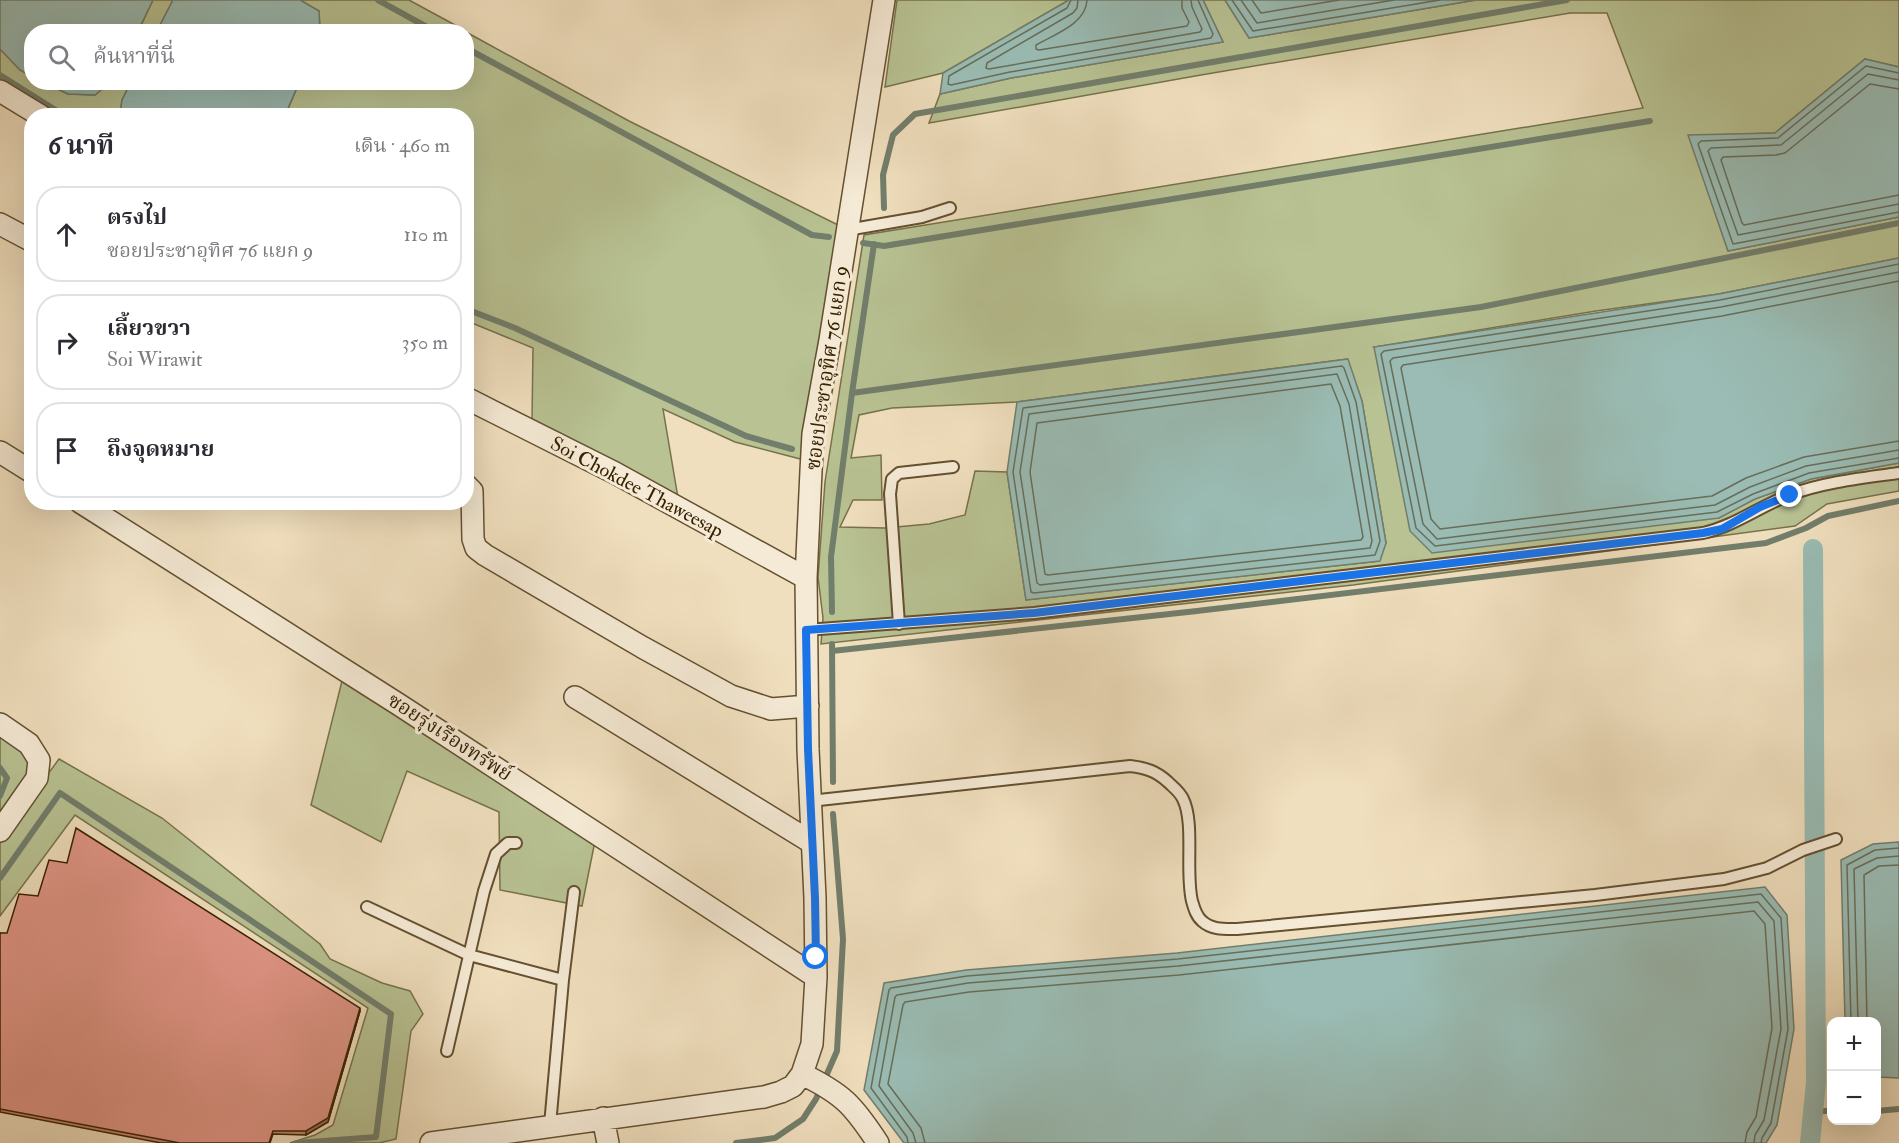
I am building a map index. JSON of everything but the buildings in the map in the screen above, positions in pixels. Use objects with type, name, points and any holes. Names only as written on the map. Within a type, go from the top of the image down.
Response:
[{"type":"street","name":"ซอยประชาอุทิศ 76 แยก 9","points":[[802,1074],[812,1044],[816,977],[806,630],[806,578],[813,434],[884,0]]},
{"type":"street","points":[[0,91],[28,108]]},
{"type":"street","points":[[0,224],[24,237]]},
{"type":"street","name":"Soi Chokdee Thaweesap","points":[[474,403],[615,473],[806,578]]},
{"type":"street","points":[[0,452],[24,467]]},
{"type":"street","name":"ซอยรุ่งเรืองทรัพย์","points":[[93,510],[398,704],[816,977]]},
{"type":"street","points":[[472,510],[473,539],[476,548],[642,647],[731,696],[771,709],[808,706]]},
{"type":"street","points":[[575,697],[811,842]]},
{"type":"street","points":[[0,724],[29,744],[39,760],[37,778],[0,831]]},
{"type":"street","points":[[431,1143],[764,1097],[793,1086],[802,1074],[825,1085],[842,1097],[858,1113],[878,1143]]},
{"type":"street","points":[[603,1118],[608,1143]]},
{"type":"lane","points":[[847,230],[922,217],[950,208]]},
{"type":"lane","points":[[899,624],[892,478],[898,472],[953,466]]},
{"type":"lane","points":[[806,630],[1034,613],[1703,533],[1722,529],[1760,507],[1816,486],[1899,473]]},
{"type":"lane","points":[[810,801],[1130,766],[1147,768],[1160,775],[1176,789],[1184,800],[1188,815],[1191,894],[1195,912],[1200,920],[1214,928],[1237,929],[1595,895],[1724,879],[1767,868],[1803,850],[1836,839]]},
{"type":"lane","points":[[447,1051],[484,891],[496,854],[508,843],[516,843]]},
{"type":"lane","points":[[550,1125],[563,980],[574,892]]},
{"type":"lane","points":[[367,907],[469,955],[563,980]]},
{"type":"green space","points":[[153,0],[173,0],[161,24],[142,24]]},
{"type":"green space","points":[[300,0],[409,0],[453,24],[320,24],[319,11]]},
{"type":"green space","points":[[897,0],[1069,0],[943,73],[885,87]]},
{"type":"green space","points":[[1203,0],[1225,0],[1249,38],[1476,0],[1899,0],[1899,67],[1865,59],[1775,133],[1689,136],[1728,251],[1899,217],[1899,258],[1719,294],[1596,311],[1374,347],[1719,518],[1755,499],[1811,479],[1899,463],[1899,491],[1827,504],[1795,526],[1353,585],[821,644],[823,618],[818,577],[825,482],[864,235],[1643,108],[1607,13],[1570,13],[929,123],[940,94],[1011,78],[1223,42]],"holes":[[[1347,359],[1362,401],[1386,543],[1379,561],[1026,600],[1007,472],[975,471],[965,515],[929,524],[885,528],[840,527],[853,500],[882,500],[881,455],[851,458],[859,415],[892,408],[1017,402]]]},
{"type":"green space","points":[[474,36],[629,121],[838,225],[808,461],[735,442],[663,409],[678,498],[532,422],[533,348],[474,324],[474,108],[288,108],[296,90],[474,90]]},
{"type":"green space","points":[[0,49],[24,72],[24,90],[60,90],[68,94],[95,95],[101,90],[127,90],[121,108],[38,108],[0,86]]},
{"type":"green space","points":[[342,681],[595,841],[582,906],[500,890],[499,812],[407,771],[381,842],[311,805]]},
{"type":"green space","points":[[0,729],[32,760],[31,778],[0,820]]},
{"type":"green space","points":[[59,759],[162,818],[320,944],[330,959],[382,983],[410,991],[423,1014],[411,1031],[396,1139],[379,1143],[290,1143],[315,1135],[333,1125],[368,1008],[75,815],[0,916],[0,839]]},
{"type":"water","points":[[0,0],[153,0],[141,24],[24,24],[24,72],[0,49]]},
{"type":"water","points":[[173,0],[300,0],[319,11],[320,24],[161,24]]},
{"type":"water","points":[[1069,0],[1203,0],[1223,42],[1011,78],[940,94],[943,73]]},
{"type":"water","points":[[1225,0],[1476,0],[1249,38]]},
{"type":"water","points":[[1865,59],[1899,67],[1899,217],[1728,251],[1688,135],[1775,133]]},
{"type":"water","points":[[60,90],[101,90],[95,95],[68,94]]},
{"type":"water","points":[[127,90],[296,90],[288,108],[121,108]]},
{"type":"water","points":[[1899,258],[1899,463],[1811,479],[1755,499],[1719,518],[1432,553],[1410,531],[1374,347],[1719,294]]},
{"type":"water","points":[[1348,359],[1362,401],[1386,543],[1380,561],[1026,600],[1007,472],[1017,402]]},
{"type":"water","points":[[1899,842],[1899,1078],[1881,1077],[1881,1017],[1845,1017],[1841,860],[1873,844]]},
{"type":"water","points":[[1765,887],[1787,915],[1794,1029],[1777,1125],[1766,1143],[904,1143],[864,1090],[884,983],[966,970],[1177,953]]},
{"type":"waterway","points":[[378,0],[422,24]]},
{"type":"waterway","points":[[884,208],[883,175],[893,135],[915,114],[1567,0]]},
{"type":"waterway","points":[[474,52],[812,235],[829,237]]},
{"type":"waterway","points":[[0,75],[52,108]]},
{"type":"waterway","points":[[863,243],[884,246],[1650,121]]},
{"type":"waterway","points":[[852,393],[1481,307],[1899,223]]},
{"type":"waterway","points":[[832,612],[831,557],[874,244]]},
{"type":"waterway","points":[[474,312],[515,328],[746,436],[792,449]]},
{"type":"waterway","points":[[832,651],[1197,611],[1766,543],[1806,528],[1828,516],[1899,501]]},
{"type":"waterway","points":[[1810,1143],[1816,1082],[1813,549]]},
{"type":"waterway","points":[[832,644],[833,782]]},
{"type":"waterway","points":[[0,768],[7,778],[0,796]]},
{"type":"waterway","points":[[0,878],[60,793],[391,1014],[376,1137],[297,1143]]},
{"type":"waterway","points":[[736,1143],[775,1138],[803,1119],[816,1099],[837,1051],[843,939],[833,814]]},
{"type":"waterway","points":[[1881,1111],[1899,1109]]},
{"type":"waterway","points":[[1813,1111],[1827,1111]]},
{"type":"route","points":[[816,957],[806,630],[1034,613],[1703,533],[1722,529],[1760,507],[1790,495]]}]
